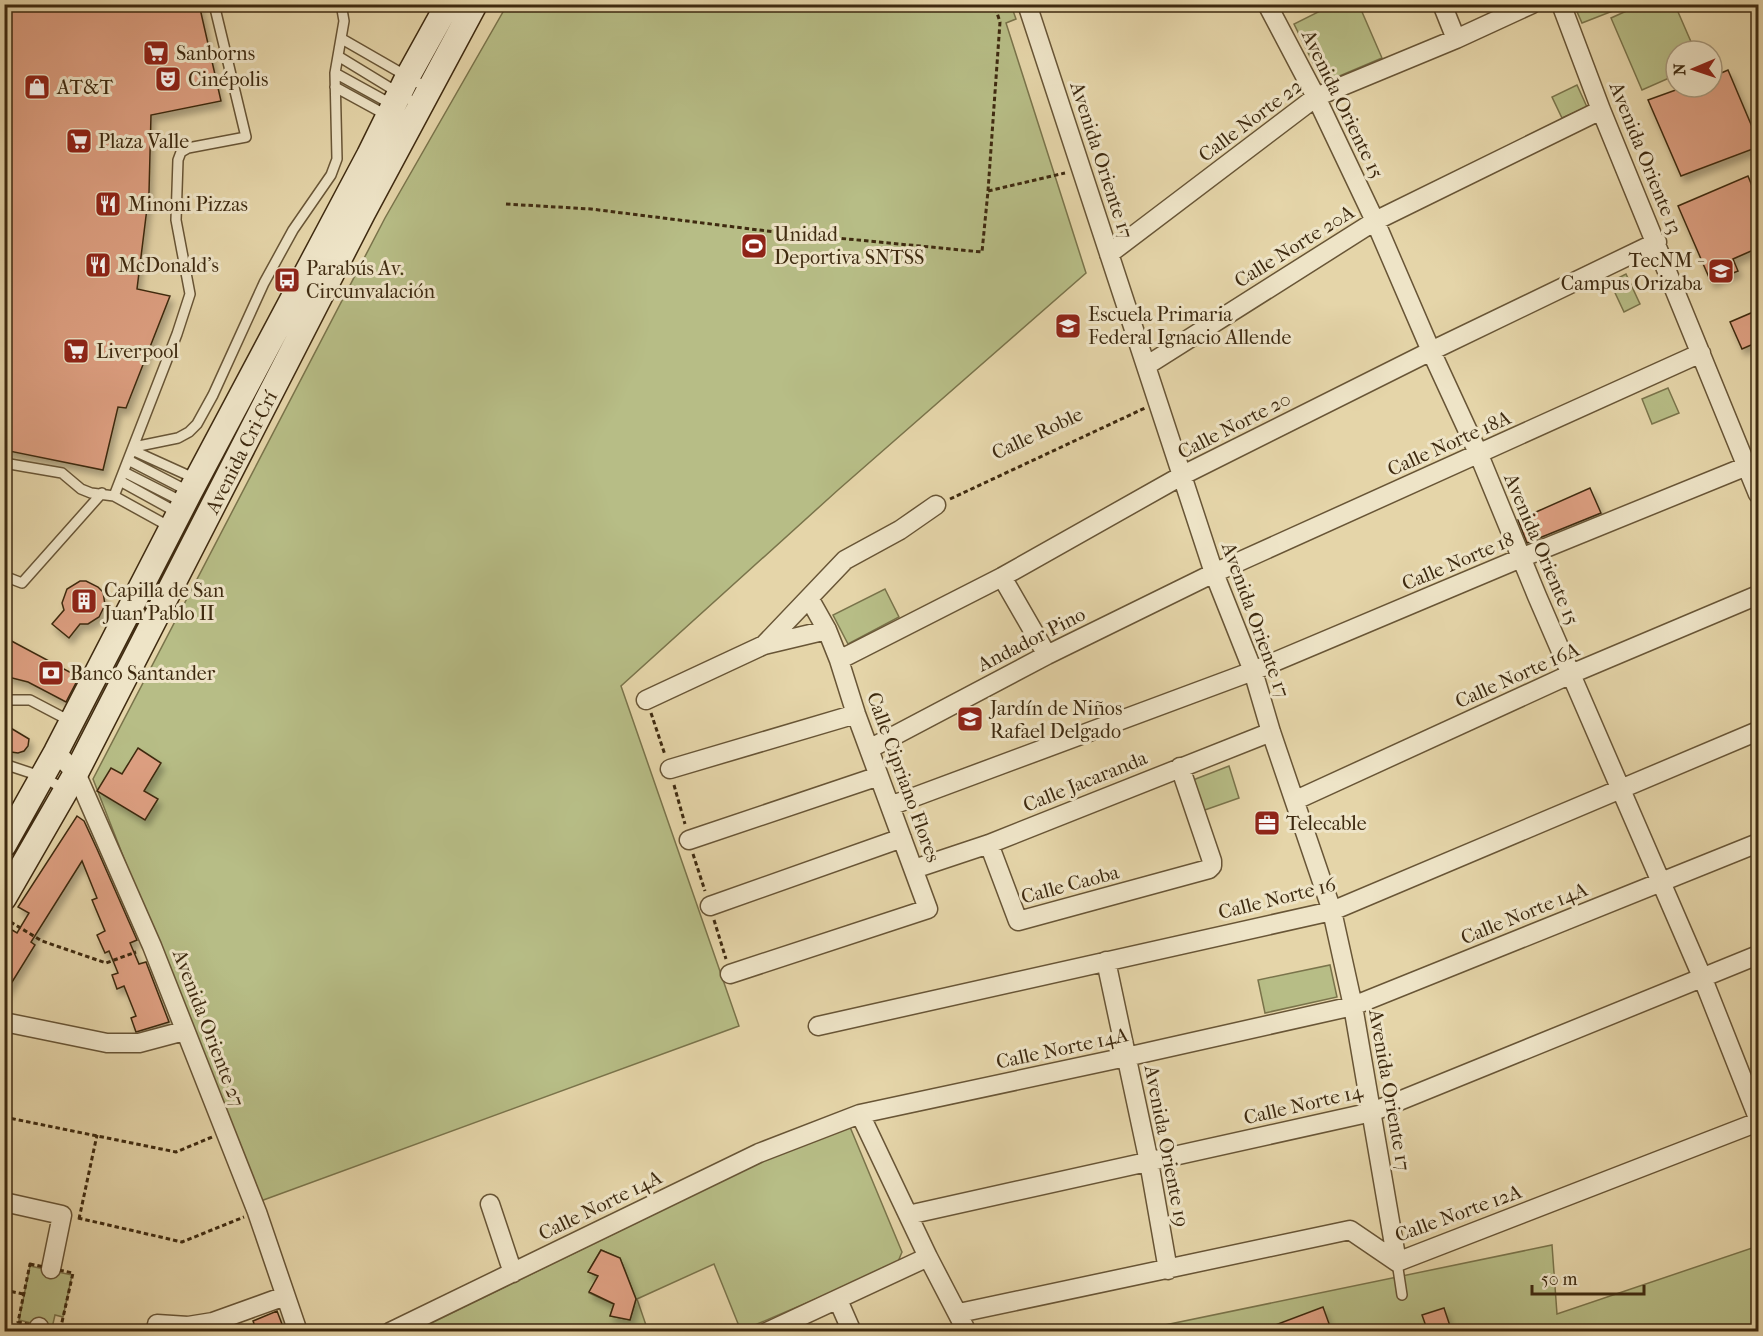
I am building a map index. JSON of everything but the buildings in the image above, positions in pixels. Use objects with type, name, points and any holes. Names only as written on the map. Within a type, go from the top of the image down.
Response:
[{"type":"main road","name":"Avenida Cri-Crí","points":[[4,845],[43,777],[184,503],[448,4]]},
{"type":"main road","name":"Avenida Cri-Crí","points":[[8,883],[71,782],[363,213],[475,4]]},
{"type":"main road","points":[[363,213],[358,203],[380,160],[377,154],[369,155]]},
{"type":"street","name":"Avenida Oriente 17","points":[[1027,4],[1214,573],[1253,671],[1271,732],[1332,911],[1353,1006],[1397,1262]]},
{"type":"street","name":"Avenida Oriente 15","points":[[1267,4],[1316,97],[1375,221],[1431,351],[1479,454],[1521,558],[1703,979],[1758,1120]]},
{"type":"street","points":[[1442,4],[1456,39]]},
{"type":"street","name":"Calle Norte 22","points":[[1109,254],[1316,97],[1456,39],[1532,4]]},
{"type":"street","name":"Avenida Oriente 13","points":[[1561,4],[1601,110],[1657,242],[1758,494]]},
{"type":"street","name":"Calle Norte 20A","points":[[1146,366],[1375,221],[1601,110]]},
{"type":"street","name":"Calle Norte 20","points":[[839,660],[1002,577],[1183,475],[1431,351],[1657,242]]},
{"type":"street","name":"Calle Norte 18A","points":[[1214,573],[1701,352]]},
{"type":"street","name":"Calle Norte 18","points":[[890,806],[1253,671],[1747,466]]},
{"type":"street","points":[[765,645],[845,560],[900,530],[936,505]]},
{"type":"street","name":"Andador Pino","points":[[869,749],[1047,655],[1214,573]]},
{"type":"street","points":[[1002,577],[1047,655]]},
{"type":"street","name":"Calle Norte 16A","points":[[1296,800],[1571,674],[1758,596]]},
{"type":"street","name":"Calle Cipriano Flores","points":[[730,974],[928,909],[856,714],[839,660],[827,630],[809,598]]},
{"type":"street","points":[[646,700],[765,645],[827,630]]},
{"type":"street","points":[[670,769],[856,714]]},
{"type":"street","name":"Calle Jacaranda","points":[[914,869],[989,844],[1180,766],[1271,732]]},
{"type":"street","name":"Calle Norte 16","points":[[818,1026],[1332,911],[1758,732]]},
{"type":"street","name":"Avenida Oriente 27","points":[[56,752],[152,946],[256,1212],[298,1332]]},
{"type":"street","name":"Calle Caoba","points":[[989,844],[1018,921],[1209,869],[1212,866],[1180,766]]},
{"type":"street","points":[[689,840],[879,776]]},
{"type":"street","points":[[710,906],[902,838]]},
{"type":"street","name":"Calle Norte 14A","points":[[390,1332],[748,1158],[860,1114],[1353,1006],[1758,843]]},
{"type":"street","name":"Calle Norte 14","points":[[908,1215],[1372,1112],[1758,955]]},
{"type":"street","name":"Avenida Oriente 19","points":[[1106,961],[1149,1162],[1168,1270]]},
{"type":"street","points":[[4,1022],[107,1043],[139,1043],[184,1031]]},
{"type":"street","points":[[860,1114],[928,1257],[968,1332]]},
{"type":"street","name":"Calle Norte 12A","points":[[959,1313],[1350,1230],[1397,1262],[1758,1120]]},
{"type":"street","points":[[4,1202],[62,1215],[51,1269]]},
{"type":"street","points":[[489,1204],[513,1273]]},
{"type":"street","points":[[767,1332],[928,1257]]},
{"type":"street","points":[[158,1324],[188,1326],[213,1322],[285,1296]]},
{"type":"street","points":[[838,1300],[852,1332]]},
{"type":"lane","points":[[114,496],[177,334],[190,294],[176,220],[178,160],[181,152],[188,148],[246,136],[214,4]]},
{"type":"lane","points":[[133,448],[178,438],[197,424],[264,283],[293,230],[331,175],[337,159],[335,74],[344,21],[341,4]]},
{"type":"lane","points":[[342,39],[397,98],[408,127]]},
{"type":"lane","points":[[338,56],[397,98]]},
{"type":"lane","points":[[335,74],[397,98],[424,98]]},
{"type":"lane","points":[[335,87],[397,98],[424,98]]},
{"type":"lane","points":[[133,448],[184,503]]},
{"type":"lane","points":[[128,460],[184,503]]},
{"type":"lane","points":[[4,464],[63,473],[81,489],[91,493],[184,503]]},
{"type":"lane","points":[[122,476],[184,503]]},
{"type":"lane","points":[[4,576],[22,583],[102,493]]},
{"type":"lane","points":[[4,700],[30,700],[72,722]]},
{"type":"lane","points":[[4,764],[43,777],[71,782]]},
{"type":"lane","points":[[1397,1262],[1402,1295]]},
{"type":"path","points":[[506,204],[591,208],[775,232],[982,252],[1000,22],[994,4]]},
{"type":"path","points":[[988,191],[1081,168]]},
{"type":"path","name":"Calle Roble","points":[[936,505],[1158,402]]},
{"type":"path","points":[[4,918],[42,941],[106,963],[152,946]]},
{"type":"path","points":[[4,1117],[176,1152],[225,1131]]},
{"type":"path","points":[[97,1135],[79,1219],[182,1242],[256,1212]]},
{"type":"path","points":[[60,1331],[73,1273]]},
{"type":"path","points":[[4,1290],[24,1294]]},
{"type":"green space","points":[[1334,4],[1359,5],[1382,58],[1323,83],[1294,24]]},
{"type":"green space","points":[[1642,4],[1675,5],[1690,39],[1664,39],[1664,80],[1642,90],[1611,18]]},
{"type":"green space","points":[[507,5],[1011,5],[1016,19],[1006,23],[1086,273],[838,490],[621,686],[739,1026],[258,1202],[93,779],[385,218]]},
{"type":"green space","points":[[1574,5],[1628,5],[1582,23]]},
{"type":"green space","points":[[1577,85],[1587,107],[1562,118],[1552,97]]},
{"type":"green space","points":[[1626,274],[1640,304],[1624,312],[1610,282]]},
{"type":"green space","points":[[1668,388],[1679,413],[1652,424],[1642,399]]},
{"type":"green space","points":[[885,589],[899,617],[848,644],[833,615]]},
{"type":"green space","points":[[1229,766],[1239,798],[1202,811],[1193,780]]},
{"type":"green space","points":[[1330,965],[1337,997],[1265,1013],[1258,980]]},
{"type":"green space","points":[[850,1127],[902,1252],[897,1264],[741,1331],[714,1264],[637,1299],[648,1331],[413,1332],[779,1153]],"holes":[[[601,1250],[620,1258],[636,1299],[630,1320],[610,1316],[614,1304],[589,1293],[598,1276],[588,1272]]]},
{"type":"green space","points":[[1552,1245],[1557,1314],[1758,1246],[1758,1331],[1131,1332]]},
{"type":"green space","points":[[30,1266],[72,1275],[63,1317],[55,1315],[52,1328],[19,1320]]},
{"type":"place","name":"Sanborns","points":[[156,53]]},
{"type":"place","name":"Cinépolis","points":[[168,79]]},
{"type":"place","name":"AT&T","points":[[37,87]]},
{"type":"place","name":"Plaza Valle","points":[[79,141]]},
{"type":"place","name":"Minoni Pizzas","points":[[108,204]]},
{"type":"place","name":"Unidad Deportiva SNTSS","points":[[754,246]]},
{"type":"place","name":"McDonald's","points":[[98,265]]},
{"type":"place","name":"TecNM - Campus Orizaba","points":[[1721,271]]},
{"type":"place","name":"Parabús Av. Circunvalación","points":[[287,280]]},
{"type":"place","name":"Escuela Primaria Federal Ignacio Allende","points":[[1068,326]]},
{"type":"place","name":"Liverpool","points":[[76,351]]},
{"type":"place","name":"Capilla de San Juan Pablo II","points":[[84,601]]},
{"type":"place","name":"Banco Santander","points":[[51,673]]},
{"type":"place","name":"Jardín de Niños Rafael Delgado","points":[[970,719]]},
{"type":"place","name":"Telecable","points":[[1267,823]]}]
